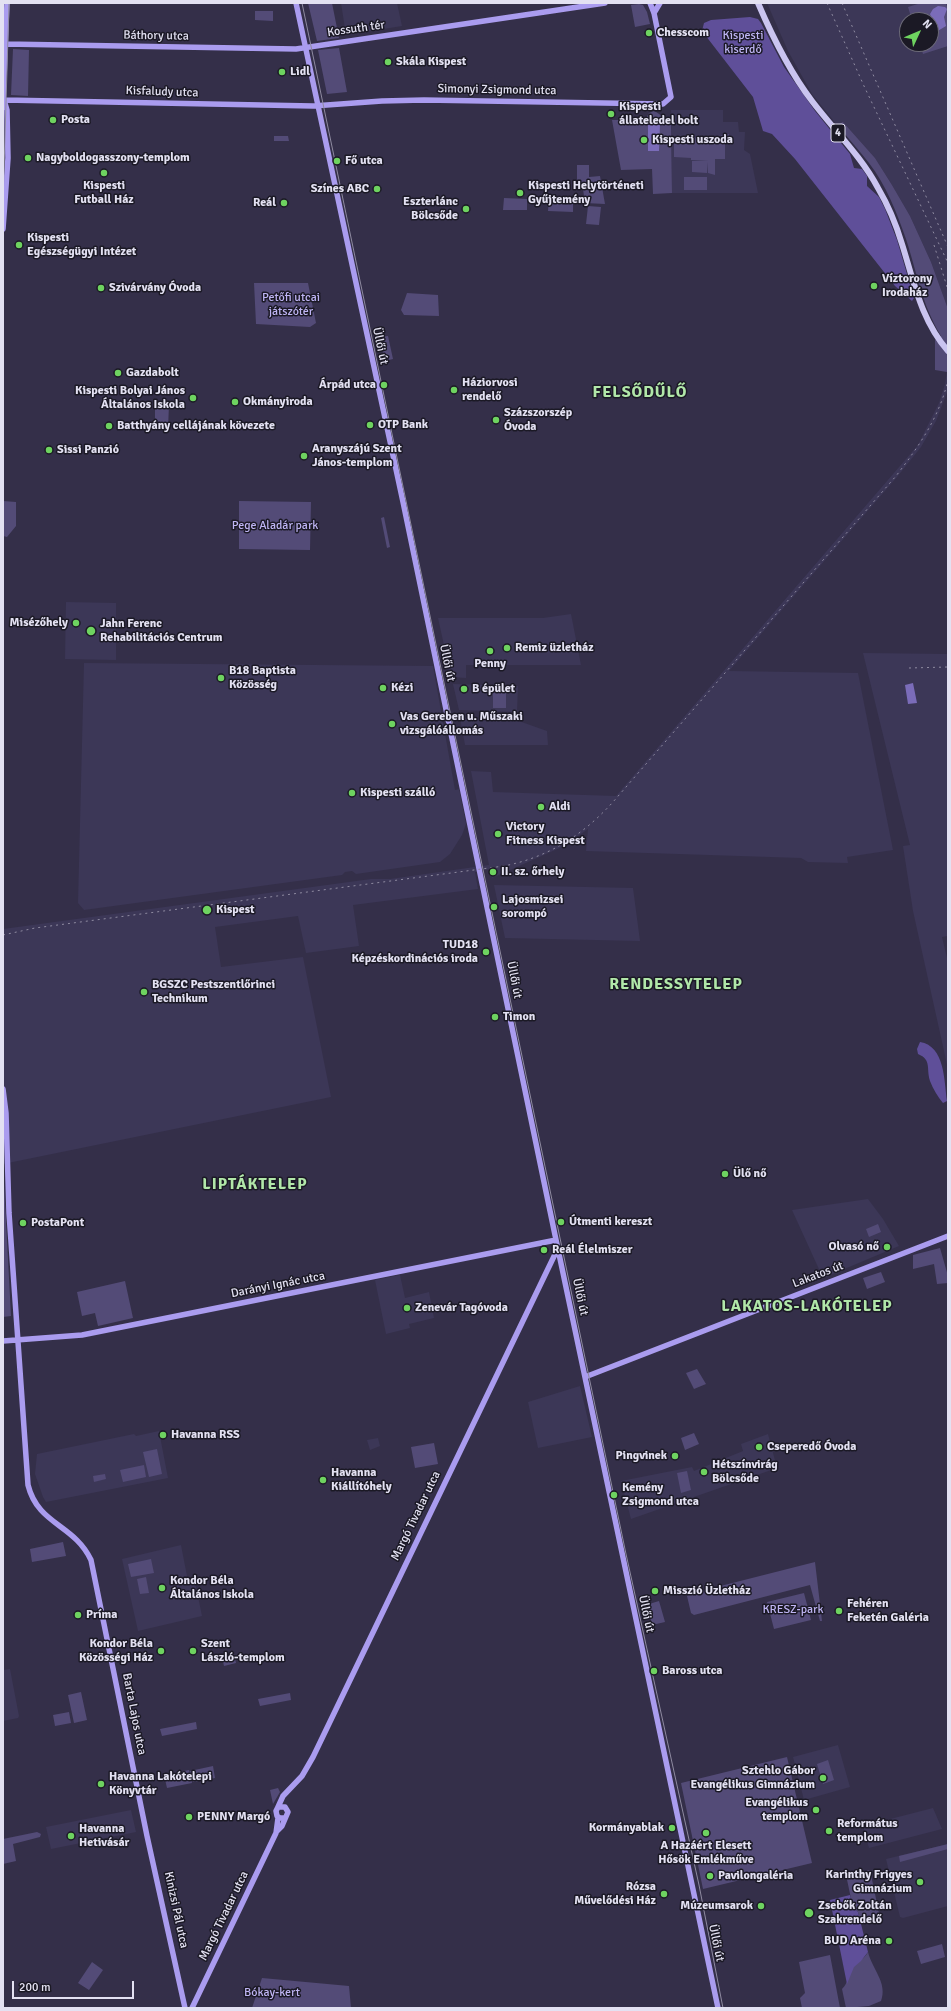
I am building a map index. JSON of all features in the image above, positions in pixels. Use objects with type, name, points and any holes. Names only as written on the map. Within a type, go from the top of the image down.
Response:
[{"type":"main road","name":"4","points":[[758,3],[777,44],[797,80],[863,164],[878,188],[897,230],[915,290],[932,328],[948,351]]},
{"type":"street","points":[[3,230],[8,158],[7,110],[3,102],[7,3]]},
{"type":"street","name":"Üllői út","points":[[296,3],[409,530],[486,905],[495,939],[556,1240],[718,2008]]},
{"type":"street","name":"Kossuth tér","points":[[306,47],[605,3]]},
{"type":"street","points":[[650,3],[654,13]]},
{"type":"street","points":[[654,13],[660,3]]},
{"type":"street","name":"Simonyi Zsigmond utca","points":[[319,106],[382,101],[424,100],[664,104],[671,97],[654,13]]},
{"type":"street","name":"Báthory utca","points":[[5,44],[296,49],[306,47]]},
{"type":"street","name":"Kisfaludy utca","points":[[3,102],[319,106]]},
{"type":"street","name":"Barta Lajos utca","points":[[3,1089],[6,1113],[7,1183],[28,1485],[35,1502],[46,1516],[76,1538],[91,1560],[148,1840]]},
{"type":"street","name":"Lakatos út","points":[[585,1377],[948,1236]]},
{"type":"street","name":"Darányi Ignác utca","points":[[3,1341],[82,1335],[556,1240]]},
{"type":"street","name":"Margó Tivadar utca","points":[[276,1833],[278,1818],[276,1813],[281,1807],[289,1790],[302,1776],[313,1757],[558,1248]]},
{"type":"street","points":[[278,1818],[285,1818],[288,1812],[281,1807]]},
{"type":"street","name":"Margó Tivadar utca","points":[[192,2008],[276,1833],[282,1826],[285,1818]]},
{"type":"street","name":"Kinizsi Pál utca","points":[[148,1840],[185,2008]]},
{"type":"shaded area","points":[[341,3],[397,3],[402,26],[346,35]]},
{"type":"shaded area","points":[[767,3],[948,3],[948,309],[931,262],[910,216],[875,158],[843,122],[837,125],[812,94],[788,51]]},
{"type":"shaded area","points":[[938,6],[945,7],[947,9],[944,17],[946,26],[939,30],[939,12],[931,12]]},
{"type":"shaded area","points":[[671,110],[723,110],[723,122],[738,122],[739,132],[745,132],[744,150],[750,154],[758,193],[672,193]]},
{"type":"shaded area","points":[[648,124],[660,124],[659,151],[648,151]]},
{"type":"shaded area","points":[[948,364],[948,389],[936,421],[921,447],[897,477],[729,671],[858,673],[893,850],[847,857],[848,863],[808,862],[801,858],[586,851],[588,829],[564,846],[492,878],[490,869],[475,872],[478,889],[353,905],[359,946],[306,953],[298,916],[215,927],[221,967],[303,957],[331,1097],[3,1164],[3,929],[371,879],[390,879],[489,865],[471,771],[491,772],[493,792],[616,796],[918,445],[939,403],[945,384]]},
{"type":"shaded area","name":"Jahn Ferenc Rehabilitációs Centrum","points":[[66,602],[116,603],[116,660],[65,659]]},
{"type":"shaded area","points":[[571,614],[581,665],[466,665],[466,678],[451,677],[438,618],[543,618]]},
{"type":"shaded area","points":[[863,653],[948,654],[948,936],[942,937],[948,962],[948,1069],[913,911],[903,846],[910,845]]},
{"type":"shaded area","points":[[84,663],[433,666],[455,790],[459,789],[466,824],[462,835],[450,854],[440,862],[356,874],[352,871],[345,872],[342,875],[84,910],[78,903]]},
{"type":"shaded area","points":[[913,683],[917,703],[908,704],[905,685]]},
{"type":"shaded area","points":[[453,684],[518,686],[517,712],[459,710]]},
{"type":"shaded area","points":[[460,718],[516,720],[547,731],[548,745],[465,745]]},
{"type":"shaded area","points":[[494,885],[633,888],[640,941],[505,938]]},
{"type":"shaded area","points":[[868,1199],[883,1219],[899,1246],[823,1278],[792,1210]]},
{"type":"shaded area","name":"Zenevár Tagóvoda","points":[[400,1275],[405,1298],[429,1292],[434,1318],[409,1324],[410,1328],[386,1334],[375,1280]]},
{"type":"shaded area","points":[[580,1386],[592,1437],[538,1448],[528,1402]]},
{"type":"shaded area","points":[[159,1431],[168,1478],[46,1502],[43,1497],[35,1474],[37,1454],[134,1434],[136,1436]]},
{"type":"shaded area","points":[[768,1434],[777,1468],[631,1519],[621,1481],[692,1467],[694,1471],[743,1451],[741,1444]]},
{"type":"shaded area","points":[[378,1438],[380,1446],[370,1450],[367,1440]]},
{"type":"shaded area","name":"Kondor Béla Általános Iskola","points":[[181,1545],[187,1576],[183,1577],[183,1579],[194,1577],[202,1616],[138,1631],[122,1559]]},
{"type":"shaded area","points":[[10,1669],[19,1716],[18,1718],[3,1721],[3,1670]]},
{"type":"shaded area","name":"Sztehlo Gábor Evangélikus Gimnázium","points":[[838,1745],[850,1787],[804,1800],[793,1757]]},
{"type":"shaded area","name":"Karinthy Frigyes Gimnázium","points":[[933,1808],[942,1829],[869,1848],[863,1826]]},
{"type":"shaded area","points":[[131,1810],[136,1832],[51,1849],[46,1827]]},
{"type":"shaded area","name":"Karinthy Frigyes Gimnázium","points":[[948,1844],[948,1906],[903,1918],[900,1917],[886,1859]]},
{"type":"green space","points":[[308,3],[332,3],[339,38],[317,41]]},
{"type":"green space","points":[[921,3],[946,3],[948,11],[948,46],[939,49],[939,12],[910,12],[908,7]]},
{"type":"green space","points":[[631,5],[643,5],[647,12],[650,24],[635,27]]},
{"type":"green space","points":[[255,11],[273,11],[273,21],[255,20]]},
{"type":"green space","name":"Kispesti kiserdő","points":[[750,17],[758,19],[761,23],[784,67],[815,111],[850,154],[854,168],[862,169],[867,176],[867,186],[879,197],[897,240],[914,298],[912,301],[895,286],[795,159],[772,134],[763,131],[753,97],[702,31],[704,23],[711,20]]},
{"type":"green space","points":[[339,48],[347,92],[327,94],[318,50]]},
{"type":"green space","points":[[13,49],[29,50],[28,96],[11,95]]},
{"type":"green space","name":"Kispesti uszoda","points":[[654,111],[661,115],[663,122],[671,123],[672,193],[653,194],[652,169],[621,170],[612,120],[645,120],[649,113]]},
{"type":"green space","points":[[843,122],[875,158],[892,185],[910,216],[931,262],[948,309],[947,372],[935,370],[935,340],[941,336],[934,324],[920,289],[906,239],[895,209],[875,172],[837,125]]},
{"type":"green space","points":[[729,134],[729,136],[725,137],[725,159],[715,159],[715,175],[708,173],[708,162],[707,173],[692,172],[692,161],[708,161],[674,157],[674,137],[690,139],[691,137],[705,137],[705,139],[713,140],[714,138],[721,138],[721,135]]},
{"type":"green space","points":[[274,136],[288,136],[289,141],[274,141]]},
{"type":"green space","points":[[577,165],[589,165],[589,177],[600,176],[605,204],[585,203],[583,189],[577,189]]},
{"type":"green space","points":[[684,177],[707,177],[707,190],[684,190]]},
{"type":"green space","points":[[504,198],[527,199],[527,210],[503,210]]},
{"type":"green space","points":[[549,198],[573,198],[573,212],[548,211]]},
{"type":"green space","points":[[588,206],[601,207],[599,225],[586,224]]},
{"type":"green space","name":"Petőfi utcai játszótér","points":[[254,283],[308,283],[316,323],[310,327],[256,324]]},
{"type":"green space","points":[[407,293],[438,295],[439,316],[404,315],[401,310]]},
{"type":"green space","points":[[388,336],[393,359],[385,361],[379,337]]},
{"type":"green space","points":[[155,404],[169,404],[168,430],[155,430]]},
{"type":"green space","points":[[3,501],[16,502],[16,526],[7,537],[3,536]]},
{"type":"green space","name":"Pege Aladár park","points":[[239,501],[311,502],[310,550],[239,549]]},
{"type":"green space","points":[[384,517],[390,547],[387,548],[381,518]]},
{"type":"green space","points":[[493,686],[506,686],[506,708],[493,708]]},
{"type":"green space","points":[[920,1042],[928,1045],[939,1057],[944,1074],[947,1101],[943,1103],[930,1081],[927,1062],[918,1054],[917,1049]]},
{"type":"green space","points":[[3,1164],[11,1316],[3,1317]]},
{"type":"green space","points":[[878,1224],[881,1232],[869,1237],[866,1229]]},
{"type":"green space","points":[[940,1248],[948,1276],[948,1283],[937,1284],[934,1264],[913,1269],[913,1255]]},
{"type":"green space","points":[[881,1272],[885,1282],[867,1289],[863,1278]]},
{"type":"green space","points":[[125,1281],[133,1318],[98,1326],[95,1313],[82,1316],[77,1292]]},
{"type":"green space","points":[[697,1369],[706,1384],[694,1389],[686,1373]]},
{"type":"green space","points":[[694,1433],[699,1444],[685,1450],[681,1438]]},
{"type":"green space","points":[[434,1443],[438,1464],[415,1468],[411,1447]]},
{"type":"green space","points":[[157,1449],[162,1474],[149,1477],[143,1452]]},
{"type":"green space","points":[[144,1465],[146,1477],[123,1482],[120,1470]]},
{"type":"green space","points":[[687,1471],[691,1490],[681,1493],[677,1473]]},
{"type":"green space","points":[[105,1474],[106,1479],[94,1482],[93,1476]]},
{"type":"green space","points":[[63,1542],[66,1556],[32,1562],[30,1549]]},
{"type":"green space","points":[[151,1559],[154,1573],[131,1577],[128,1564]]},
{"type":"green space","points":[[815,1562],[822,1621],[820,1621],[810,1585],[694,1615],[691,1613],[687,1596],[689,1594]]},
{"type":"green space","points":[[146,1577],[149,1593],[140,1594],[137,1579]]},
{"type":"green space","name":"KRESZ-park","points":[[804,1593],[811,1620],[774,1629],[767,1602]]},
{"type":"green space","points":[[659,1601],[665,1622],[652,1625],[648,1607],[649,1604]]},
{"type":"green space","points":[[234,1654],[236,1663],[224,1666],[222,1657]]},
{"type":"green space","points":[[81,1692],[87,1720],[74,1723],[68,1695]]},
{"type":"green space","points":[[290,1693],[291,1700],[260,1706],[258,1699]]},
{"type":"green space","points":[[69,1712],[71,1723],[55,1726],[53,1715]]},
{"type":"green space","points":[[196,1722],[197,1729],[162,1736],[160,1729]]},
{"type":"green space","points":[[787,1757],[812,1863],[703,1889],[681,1783]]},
{"type":"green space","points":[[828,1760],[834,1780],[823,1784],[817,1764]]},
{"type":"green space","points":[[213,1766],[215,1778],[193,1782],[190,1771]]},
{"type":"green space","points":[[189,1770],[192,1783],[167,1788],[164,1775]]},
{"type":"green space","points":[[278,1788],[280,1792],[273,1804],[270,1790]]},
{"type":"green space","points":[[37,1832],[41,1834],[40,1837],[13,1844],[16,1861],[3,1864],[3,1839]]},
{"type":"green space","points":[[948,1844],[948,1849],[900,1862],[899,1856]]},
{"type":"green space","points":[[870,1870],[880,1918],[861,1923],[858,1912],[853,1908],[846,1875]]},
{"type":"green space","points":[[850,1895],[853,1908],[858,1912],[868,1952],[854,1967],[847,1984],[830,1900]]},
{"type":"green space","points":[[942,1944],[945,1957],[921,1964],[917,1951]]},
{"type":"green space","points":[[868,1952],[881,1982],[883,1994],[881,2001],[869,2006],[846,2008],[842,1989],[846,1984],[852,1968]]},
{"type":"green space","points":[[830,1955],[840,2008],[802,2008],[800,1998],[805,1993],[799,1962]]},
{"type":"green space","points":[[92,1962],[103,1970],[89,1990],[78,1983]]},
{"type":"green space","name":"Bókay-kert","points":[[262,1978],[349,1986],[351,2008],[252,2008]]},
{"type":"tram line","points":[[3,203],[9,3]]},
{"type":"tram line","points":[[302,3],[626,1554],[699,1885],[723,2008]]},
{"type":"railway","points":[[827,3],[864,86],[948,263]]},
{"type":"railway","points":[[842,3],[948,247]]},
{"type":"railway","points":[[934,245],[948,290]]},
{"type":"railway","points":[[3,935],[35,928],[504,866],[536,857],[564,843],[590,825],[613,802],[896,476],[913,454],[934,419],[948,380]]},
{"type":"railway","points":[[909,668],[948,667]]},
{"type":"place","name":"Chesscom","points":[[649,33]]},
{"type":"place","name":"Skála Kispest","points":[[388,62]]},
{"type":"place","name":"Lidl","points":[[282,72]]},
{"type":"place","name":"Kispesti állateledel bolt","points":[[611,114]]},
{"type":"place","name":"Posta","points":[[53,120]]},
{"type":"place","name":"Kispesti uszoda","points":[[644,140]]},
{"type":"place","name":"Nagyboldogasszony-templom","points":[[28,158]]},
{"type":"place","name":"Fő utca","points":[[337,161]]},
{"type":"place","name":"Kispesti Futball Ház","points":[[104,173]]},
{"type":"place","name":"Színes ABC","points":[[377,189]]},
{"type":"place","name":"Kispesti Helytörténeti Gyűjtemény","points":[[520,193]]},
{"type":"place","name":"Reál","points":[[284,203]]},
{"type":"place","name":"Eszterlánc Bölcsőde","points":[[466,209]]},
{"type":"place","name":"Kispesti Egészségügyi Intézet","points":[[19,245]]},
{"type":"place","name":"Víztorony Irodaház","points":[[874,286]]},
{"type":"place","name":"Szivárvány Óvoda","points":[[101,288]]},
{"type":"place","name":"Gazdabolt","points":[[118,373]]},
{"type":"place","name":"Árpád utca","points":[[384,385]]},
{"type":"place","name":"Háziorvosi rendelő","points":[[454,390]]},
{"type":"place","name":"Kispesti Bolyai János Általános Iskola","points":[[193,398]]},
{"type":"place","name":"Okmányiroda","points":[[235,402]]},
{"type":"place","name":"Százszorszép Óvoda","points":[[496,420]]},
{"type":"place","name":"OTP Bank","points":[[370,425]]},
{"type":"place","name":"Batthyány cellájának kövezete","points":[[109,426]]},
{"type":"place","name":"Sissi Panzió","points":[[49,450]]},
{"type":"place","name":"Aranyszájú Szent János-templom","points":[[304,456]]},
{"type":"place","name":"Misézőhely","points":[[76,623]]},
{"type":"place","name":"Jahn Ferenc Rehabilitációs Centrum","points":[[91,631]]},
{"type":"place","name":"Remiz üzletház","points":[[507,648]]},
{"type":"place","name":"Penny","points":[[490,651]]},
{"type":"place","name":"B18 Baptista Közösség","points":[[221,678]]},
{"type":"place","name":"Kézi","points":[[383,688]]},
{"type":"place","name":"B épület","points":[[464,689]]},
{"type":"place","name":"Vas Gereben u. Műszaki vizsgálóállomás","points":[[392,724]]},
{"type":"place","name":"Kispesti szálló","points":[[352,793]]},
{"type":"place","name":"Aldi","points":[[541,807]]},
{"type":"place","name":"Victory Fitness Kispest","points":[[498,834]]},
{"type":"place","name":"II. sz. őrhely","points":[[493,872]]},
{"type":"place","name":"Lajosmizsei sorompó","points":[[494,907]]},
{"type":"place","name":"Kispest","points":[[207,910]]},
{"type":"place","name":"TUD18 Képzéskordinációs iroda","points":[[486,952]]},
{"type":"place","name":"BGSZC Pestszentlőrinci Technikum","points":[[144,992]]},
{"type":"place","name":"Timon","points":[[495,1017]]},
{"type":"place","name":"Ülő nő","points":[[725,1174]]},
{"type":"place","name":"Útmenti kereszt","points":[[561,1222]]},
{"type":"place","name":"PostaPont","points":[[23,1223]]},
{"type":"place","name":"Olvasó nő","points":[[887,1247]]},
{"type":"place","name":"Reál Élelmiszer","points":[[544,1250]]},
{"type":"place","name":"Zenevár Tagóvoda","points":[[407,1308]]},
{"type":"place","name":"Havanna RSS","points":[[163,1435]]},
{"type":"place","name":"Cseperedő Óvoda","points":[[759,1447]]},
{"type":"place","name":"Pingvinek","points":[[675,1456]]},
{"type":"place","name":"Hétszínvirág Bölcsőde","points":[[704,1472]]},
{"type":"place","name":"Havanna Kiállítóhely","points":[[323,1480]]},
{"type":"place","name":"Kemény Zsigmond utca","points":[[614,1495]]},
{"type":"place","name":"Kondor Béla Általános Iskola","points":[[162,1588]]},
{"type":"place","name":"Misszió Üzletház","points":[[655,1591]]},
{"type":"place","name":"Fehéren Feketén Galéria","points":[[839,1611]]},
{"type":"place","name":"Príma","points":[[78,1615]]},
{"type":"place","name":"Kondor Béla Közösségi Ház","points":[[161,1651]]},
{"type":"place","name":"Szent László-templom","points":[[193,1651]]},
{"type":"place","name":"Baross utca","points":[[654,1671]]},
{"type":"place","name":"Sztehlo Gábor Evangélikus Gimnázium","points":[[823,1778]]},
{"type":"place","name":"Havanna Lakótelepi Könyvtár","points":[[101,1784]]},
{"type":"place","name":"Evangélikus templom","points":[[816,1810]]},
{"type":"place","name":"PENNY Margó","points":[[189,1817]]},
{"type":"place","name":"Kormányablak","points":[[672,1828]]},
{"type":"place","name":"Református templom","points":[[829,1831]]},
{"type":"place","name":"A Hazáért Elesett Hősök Emlékműve","points":[[706,1833]]},
{"type":"place","name":"Havanna Hetivásár","points":[[71,1836]]},
{"type":"place","name":"Pavilongaléria","points":[[710,1876]]},
{"type":"place","name":"Karinthy Frigyes Gimnázium","points":[[920,1882]]},
{"type":"place","name":"Rózsa Művelődési Ház","points":[[664,1894]]},
{"type":"place","name":"Múzeumsarok","points":[[761,1906]]},
{"type":"place","name":"Zsebők Zoltán Szakrendelő","points":[[809,1913]]},
{"type":"place","name":"BUD Aréna","points":[[889,1941]]},
{"type":"district","name":"FELSŐDŰLŐ","points":[[640,393]]},
{"type":"district","name":"RENDESSYTELEP","points":[[676,985]]},
{"type":"district","name":"LIPTÁKTELEP","points":[[255,1185]]},
{"type":"district","name":"LAKATOS-LAKÓTELEP","points":[[807,1307]]}]
